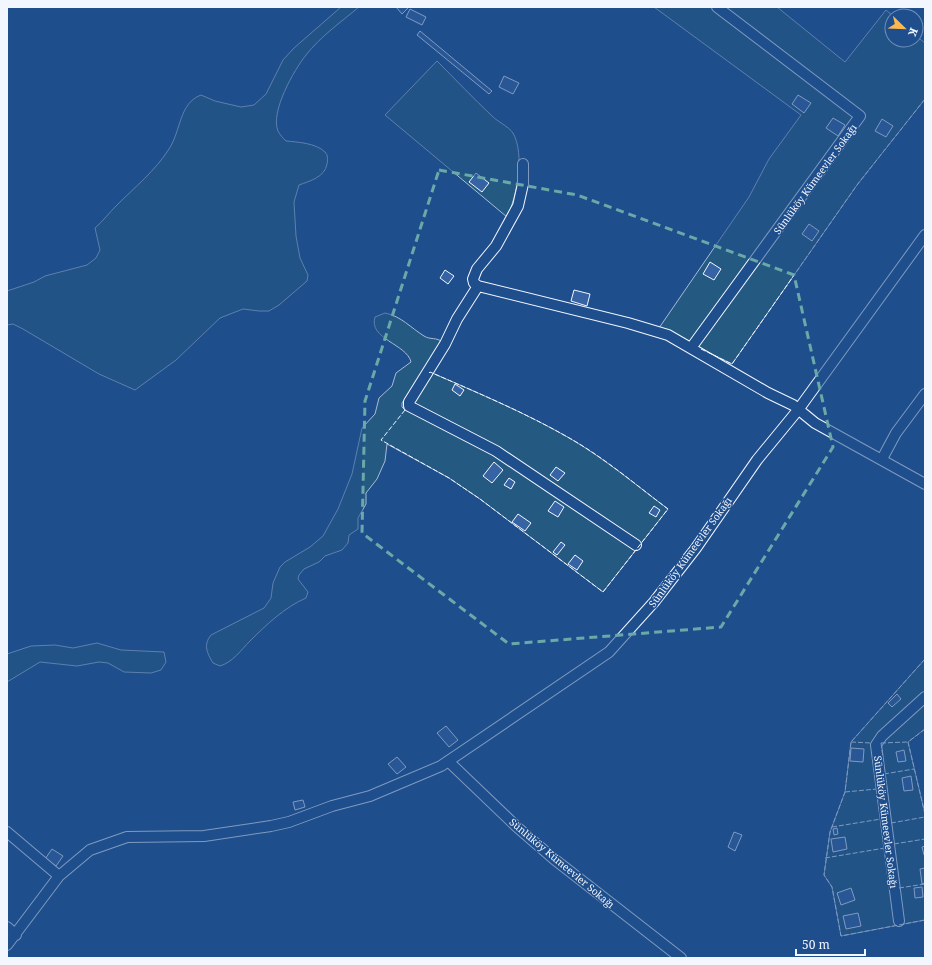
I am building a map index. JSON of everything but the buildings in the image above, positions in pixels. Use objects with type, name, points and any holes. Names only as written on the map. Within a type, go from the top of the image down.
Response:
[{"type":"street","name":"Sünlüköy Kümeevler Sokağı","points":[[691,348],[860,116],[772,47],[717,7]]},
{"type":"street","points":[[523,164],[523,184],[518,206],[504,233],[475,274],[474,283],[478,286],[643,327],[668,335],[798,410],[815,424],[882,459],[925,484]]},
{"type":"street","name":"Sünlüköy Kümeevler Sokağı","points":[[7,946],[59,876],[90,850],[113,840],[136,836],[204,836],[289,822],[332,806],[370,796],[441,766],[595,662],[622,640],[696,548],[757,460],[798,410],[925,234]]},
{"type":"street","points":[[478,286],[460,313],[445,344],[409,402],[409,406],[496,452],[636,545]]},
{"type":"street","points":[[882,459],[896,432],[925,394]]},
{"type":"street","name":"Sünlüköy Kümeevler Sokağı","points":[[899,921],[876,745],[882,736],[925,697]]},
{"type":"street","name":"Sünlüköy Kümeevler Sokağı","points":[[448,761],[517,827],[554,859],[681,958]]},
{"type":"street","points":[[7,832],[59,876]]},
{"type":"street","points":[[7,928],[16,935]]},
{"type":"highlighted area","points":[[439,170],[577,195],[794,275],[833,447],[721,627],[509,644],[362,533],[365,401]]},
{"type":"shaded area","points":[[341,7],[359,7],[324,36],[306,55],[295,71],[284,92],[277,113],[276,123],[278,131],[286,141],[317,147],[325,152],[328,158],[326,168],[320,175],[299,185],[294,202],[296,236],[300,258],[308,275],[307,281],[279,305],[269,311],[243,309],[220,318],[176,360],[135,390],[99,374],[23,329],[13,324],[7,325],[7,291],[34,282],[45,276],[87,265],[96,258],[100,250],[95,228],[151,172],[169,149],[188,104],[201,95],[215,101],[241,107],[254,105],[266,94],[283,60],[294,48]]},
{"type":"shaded area","points":[[654,7],[777,7],[845,62],[884,13],[884,48],[924,48],[924,42],[925,43],[925,99],[857,185],[732,364],[659,328],[749,197],[769,159],[801,115]]},
{"type":"shaded area","points":[[437,61],[492,116],[513,133],[519,152],[519,164],[514,198],[507,217],[385,115]]},
{"type":"shaded area","points":[[385,313],[401,319],[426,337],[442,342],[402,403],[402,407],[405,410],[430,372],[519,412],[571,439],[608,464],[668,509],[603,592],[480,499],[449,478],[387,444],[385,461],[377,479],[366,493],[366,504],[358,518],[358,529],[349,535],[348,543],[342,550],[325,556],[319,562],[304,569],[299,575],[298,579],[308,592],[306,598],[291,606],[276,617],[229,662],[220,666],[213,663],[207,649],[207,642],[211,635],[264,608],[271,598],[273,583],[280,567],[285,562],[310,547],[323,536],[338,509],[352,474],[362,428],[375,414],[379,398],[392,386],[396,373],[411,362],[403,350],[377,331],[374,325],[375,317]]},
{"type":"shaded area","points":[[97,643],[121,650],[164,652],[166,662],[161,670],[151,673],[124,672],[108,663],[99,662],[77,666],[40,662],[7,682],[7,654],[31,646],[55,645],[73,648]]},
{"type":"shaded area","points":[[925,659],[925,729],[908,742],[925,814],[925,920],[841,936],[832,887],[824,875],[830,832],[845,792],[851,742]]},
{"type":"fence","points":[[701,349],[732,364],[857,185],[925,99]]},
{"type":"fence","points":[[405,410],[381,440],[449,478],[480,499],[603,592],[668,509],[609,464],[571,439],[502,404],[430,372],[429,373]]},
{"type":"fence","points":[[925,659],[851,742],[845,792],[830,832],[824,875],[832,887],[841,936],[925,920]]},
{"type":"fence","points":[[925,729],[908,742],[925,814]]},
{"type":"fence","points":[[851,742],[871,743]]},
{"type":"fence","points":[[881,743],[908,742]]},
{"type":"fence","points":[[881,743],[883,757]]},
{"type":"fence","points":[[884,774],[914,769]]},
{"type":"fence","points":[[845,792],[877,789]]},
{"type":"fence","points":[[891,823],[925,817]]},
{"type":"fence","points":[[832,827],[881,819]]},
{"type":"fence","points":[[894,844],[925,839]]},
{"type":"fence","points":[[825,858],[885,848]]},
{"type":"fence","points":[[899,888],[925,884]]}]
